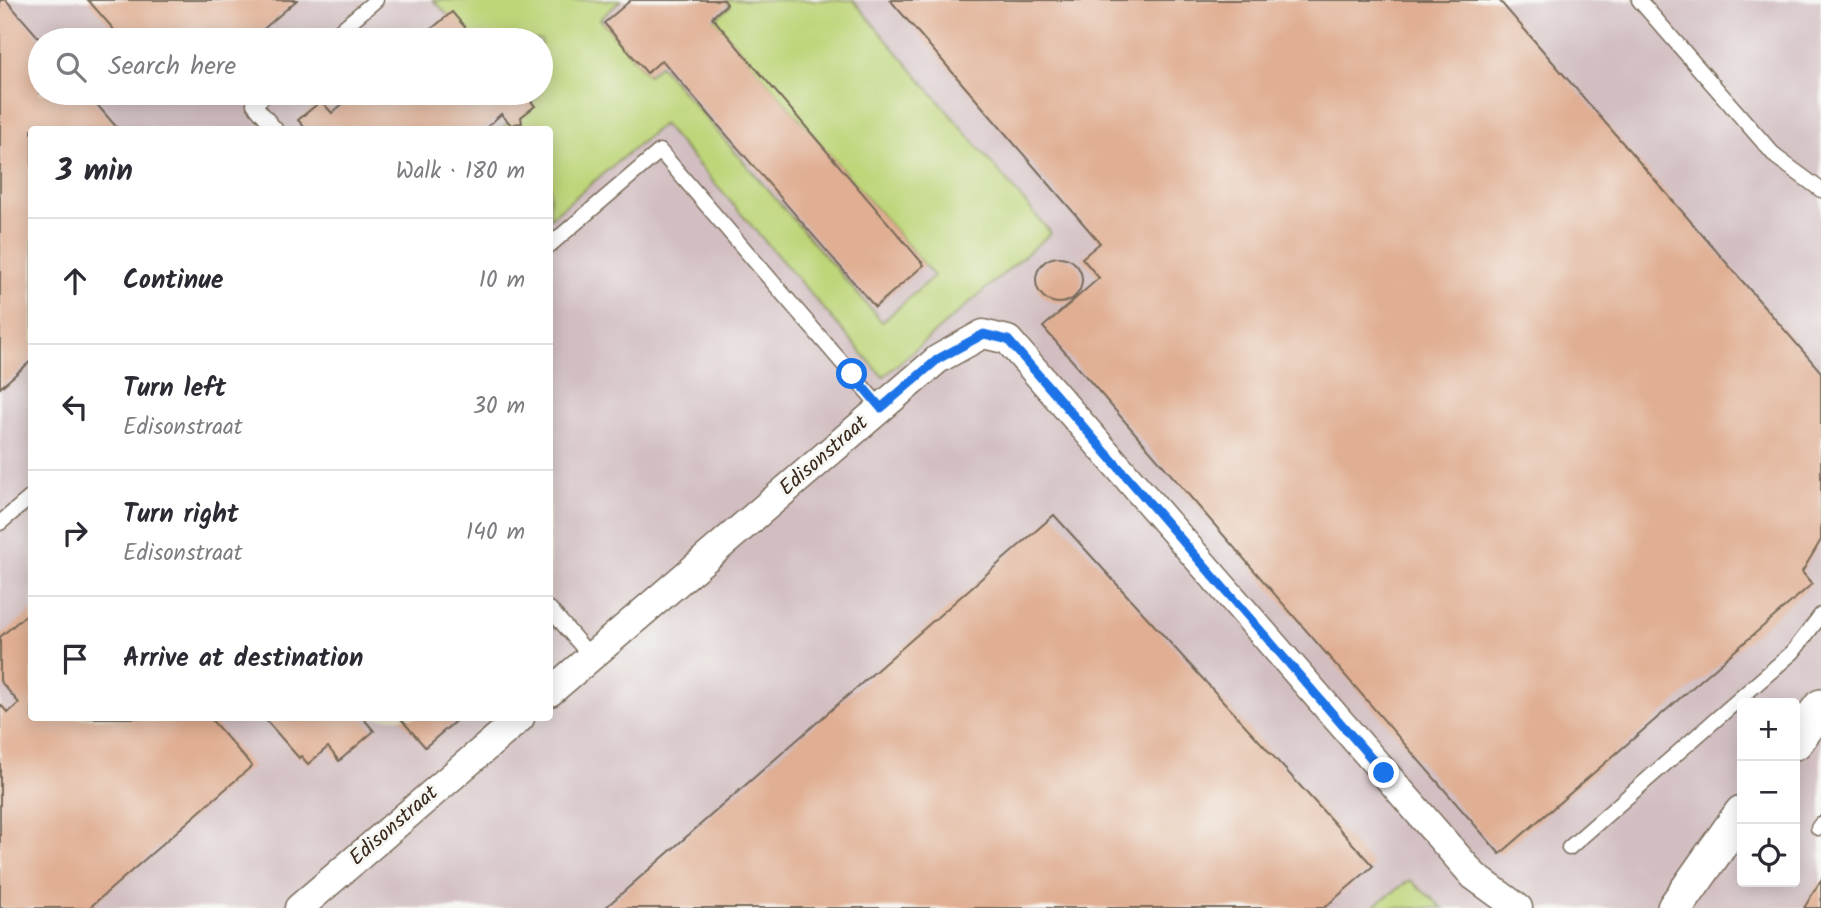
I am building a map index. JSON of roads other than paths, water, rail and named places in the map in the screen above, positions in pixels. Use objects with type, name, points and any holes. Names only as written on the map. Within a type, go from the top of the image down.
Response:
[{"type":"street","name":"Edisonstraat","points":[[553,689],[938,359],[984,334],[1008,340],[1474,876],[1518,908]]},
{"type":"street","points":[[1800,735],[1821,707]]},
{"type":"street","name":"Edisonstraat","points":[[299,908],[512,721]]},
{"type":"street","points":[[1675,908],[1737,820]]},
{"type":"lane","points":[[343,28],[376,0]]},
{"type":"lane","points":[[1639,0],[1776,157],[1821,190]]},
{"type":"lane","points":[[255,105],[273,126]]},
{"type":"lane","points":[[553,242],[660,151],[881,408]]},
{"type":"lane","points":[[0,523],[28,499]]},
{"type":"lane","points":[[553,613],[591,657]]},
{"type":"lane","points":[[1569,848],[1736,711],[1793,652],[1821,615]]}]
